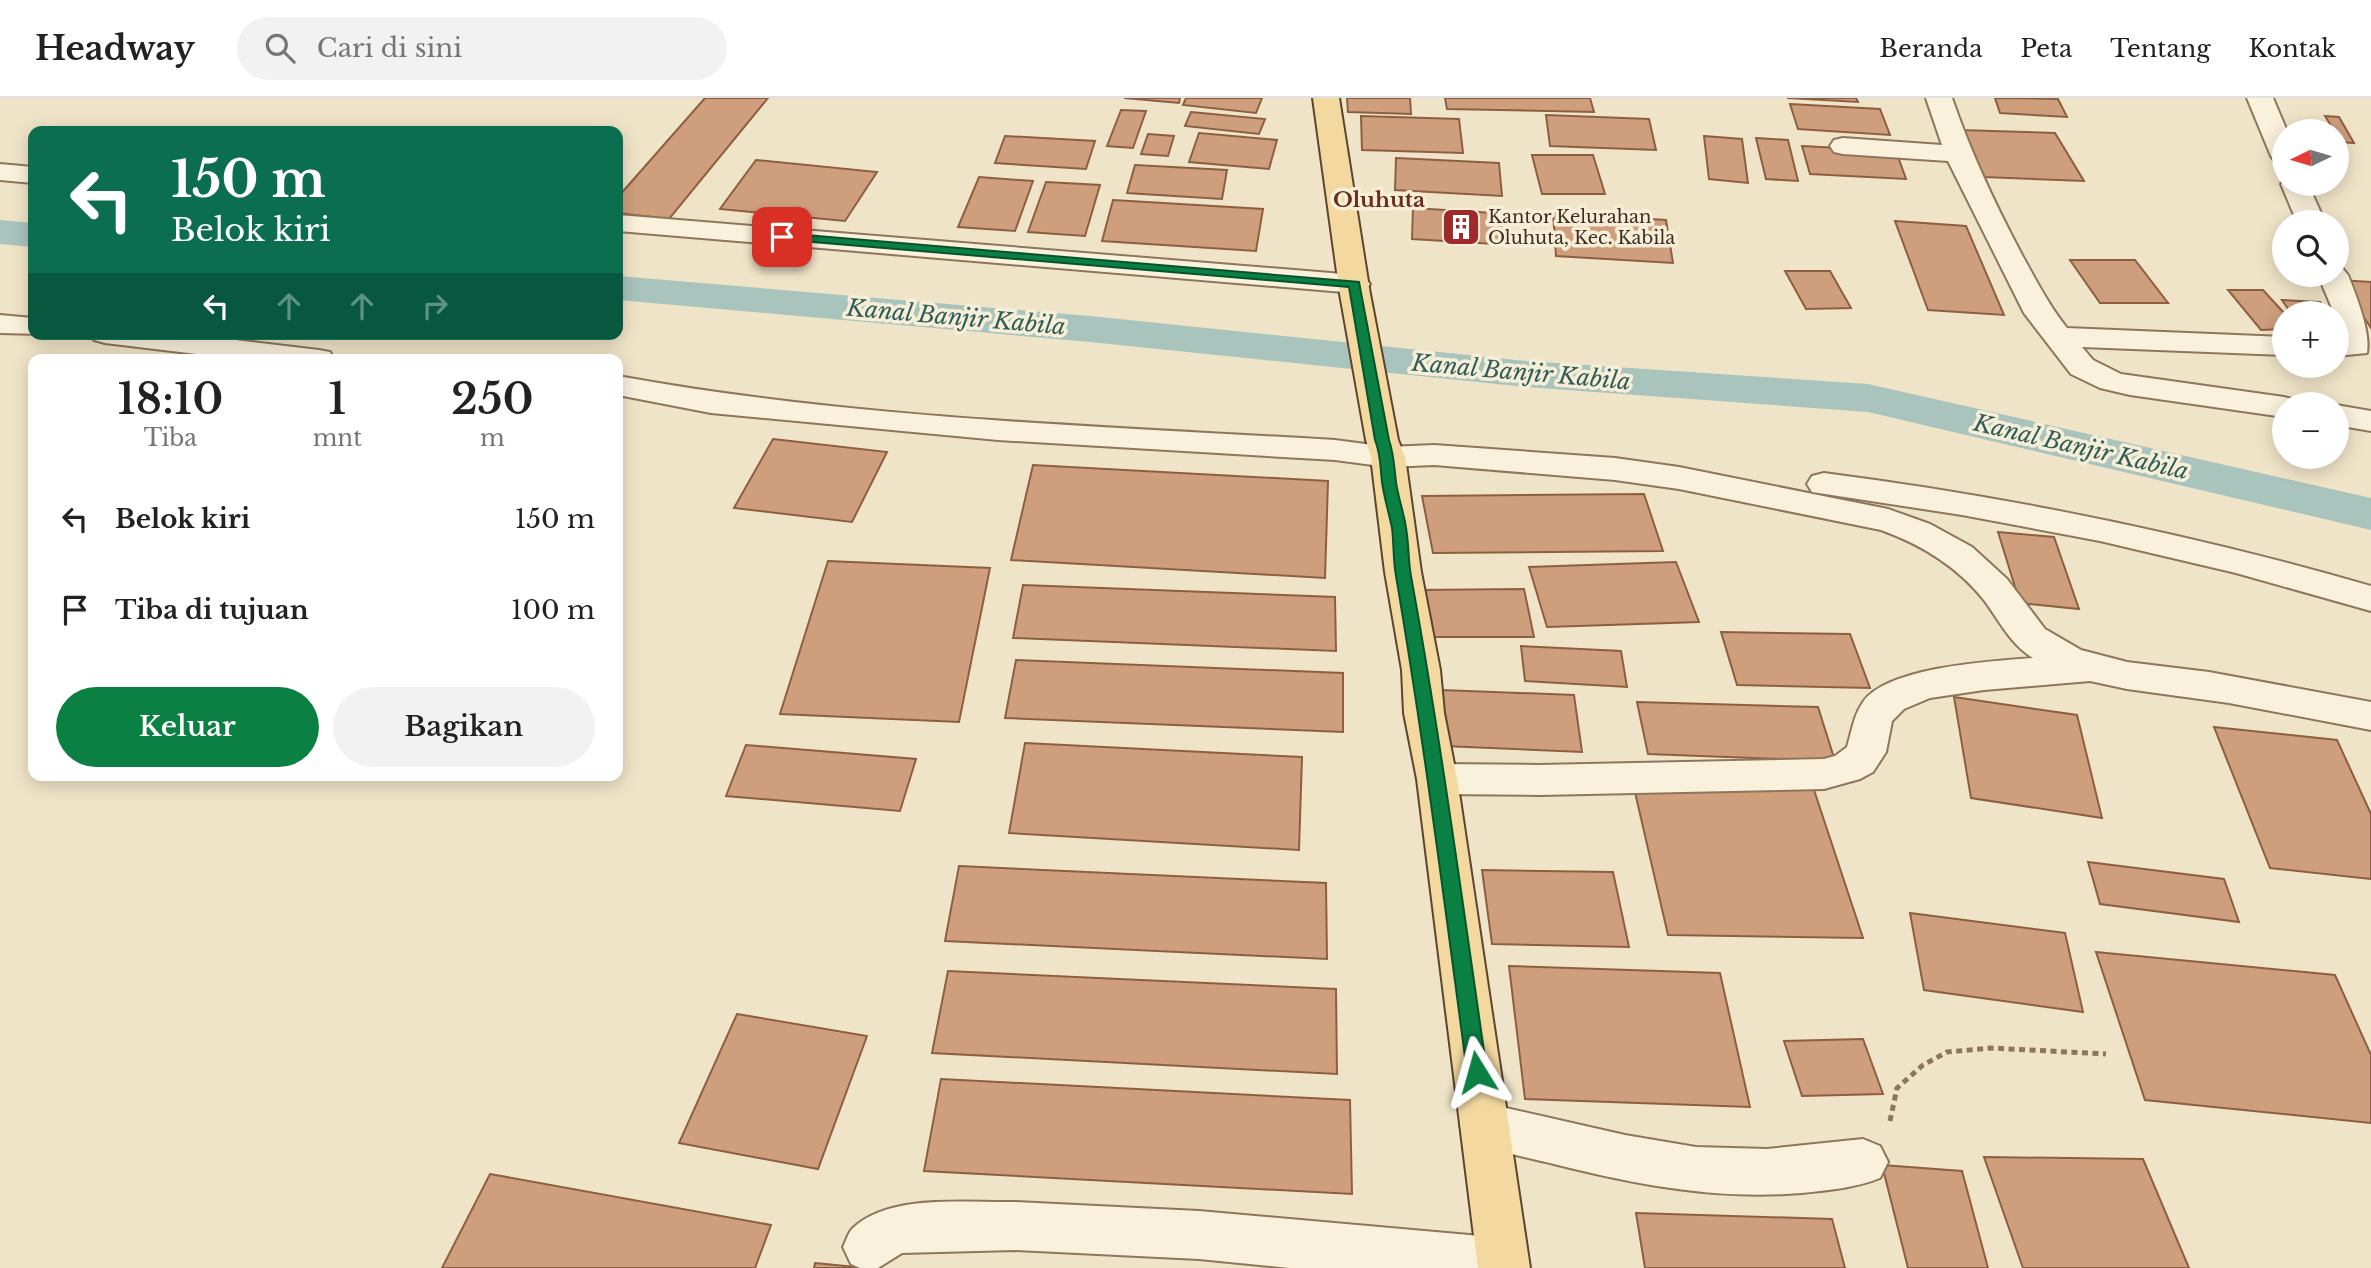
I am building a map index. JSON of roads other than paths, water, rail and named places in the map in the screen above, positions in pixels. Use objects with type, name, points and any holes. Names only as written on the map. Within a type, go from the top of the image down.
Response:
[{"type":"main road","points":[[1326,98],[1355,289],[1399,530],[1403,572],[1437,779],[1503,1266]]},
{"type":"street","points":[[1940,98],[1958,154],[2013,269],[2039,313],[2082,367],[2111,381],[2272,405]]},
{"type":"street","points":[[2260,98],[2272,127]]},
{"type":"street","points":[[1843,146],[1958,154]]},
{"type":"street","points":[[0,172],[28,174]]},
{"type":"street","points":[[623,223],[1355,289]]},
{"type":"street","points":[[2349,314],[2360,340],[2356,346],[2349,346]]},
{"type":"street","points":[[0,324],[28,327]]},
{"type":"street","points":[[2058,337],[2272,346]]},
{"type":"street","points":[[156,340],[276,354]]},
{"type":"street","points":[[623,387],[710,403],[960,426],[1335,450],[1385,448],[1447,456],[1615,469],[1678,478],[1888,520],[1919,531],[1965,560],[2005,601],[2024,632],[2063,659],[2096,669],[2371,716]]},
{"type":"street","points":[[2349,417],[2371,421]]},
{"type":"street","points":[[1678,478],[1783,479],[1899,493],[2034,516],[2088,526],[2287,573],[2371,599]]},
{"type":"street","points":[[1437,779],[1539,780],[1812,774],[1846,770],[1859,764],[1867,754],[1870,725],[1876,712],[1890,699],[1906,692],[1994,675],[2096,669]]},
{"type":"street","points":[[1484,1125],[1671,1167],[1798,1172],[1863,1162]]},
{"type":"street","points":[[869,1247],[897,1229],[1015,1226],[1199,1235],[1503,1266]]},
{"type":"waterway","name":"Kanal Banjir Kabila","points":[[0,232],[28,235]]},
{"type":"waterway","name":"Kanal Banjir Kabila","points":[[623,289],[1090,329],[1526,374],[1868,398],[2371,514]]},
{"type":"place","name":"Kantor Kelurahan Oluhuta, Kec. Kabila","points":[[1461,227]]},
{"type":"district","name":"Oluhuta","points":[[1379,200]]}]
